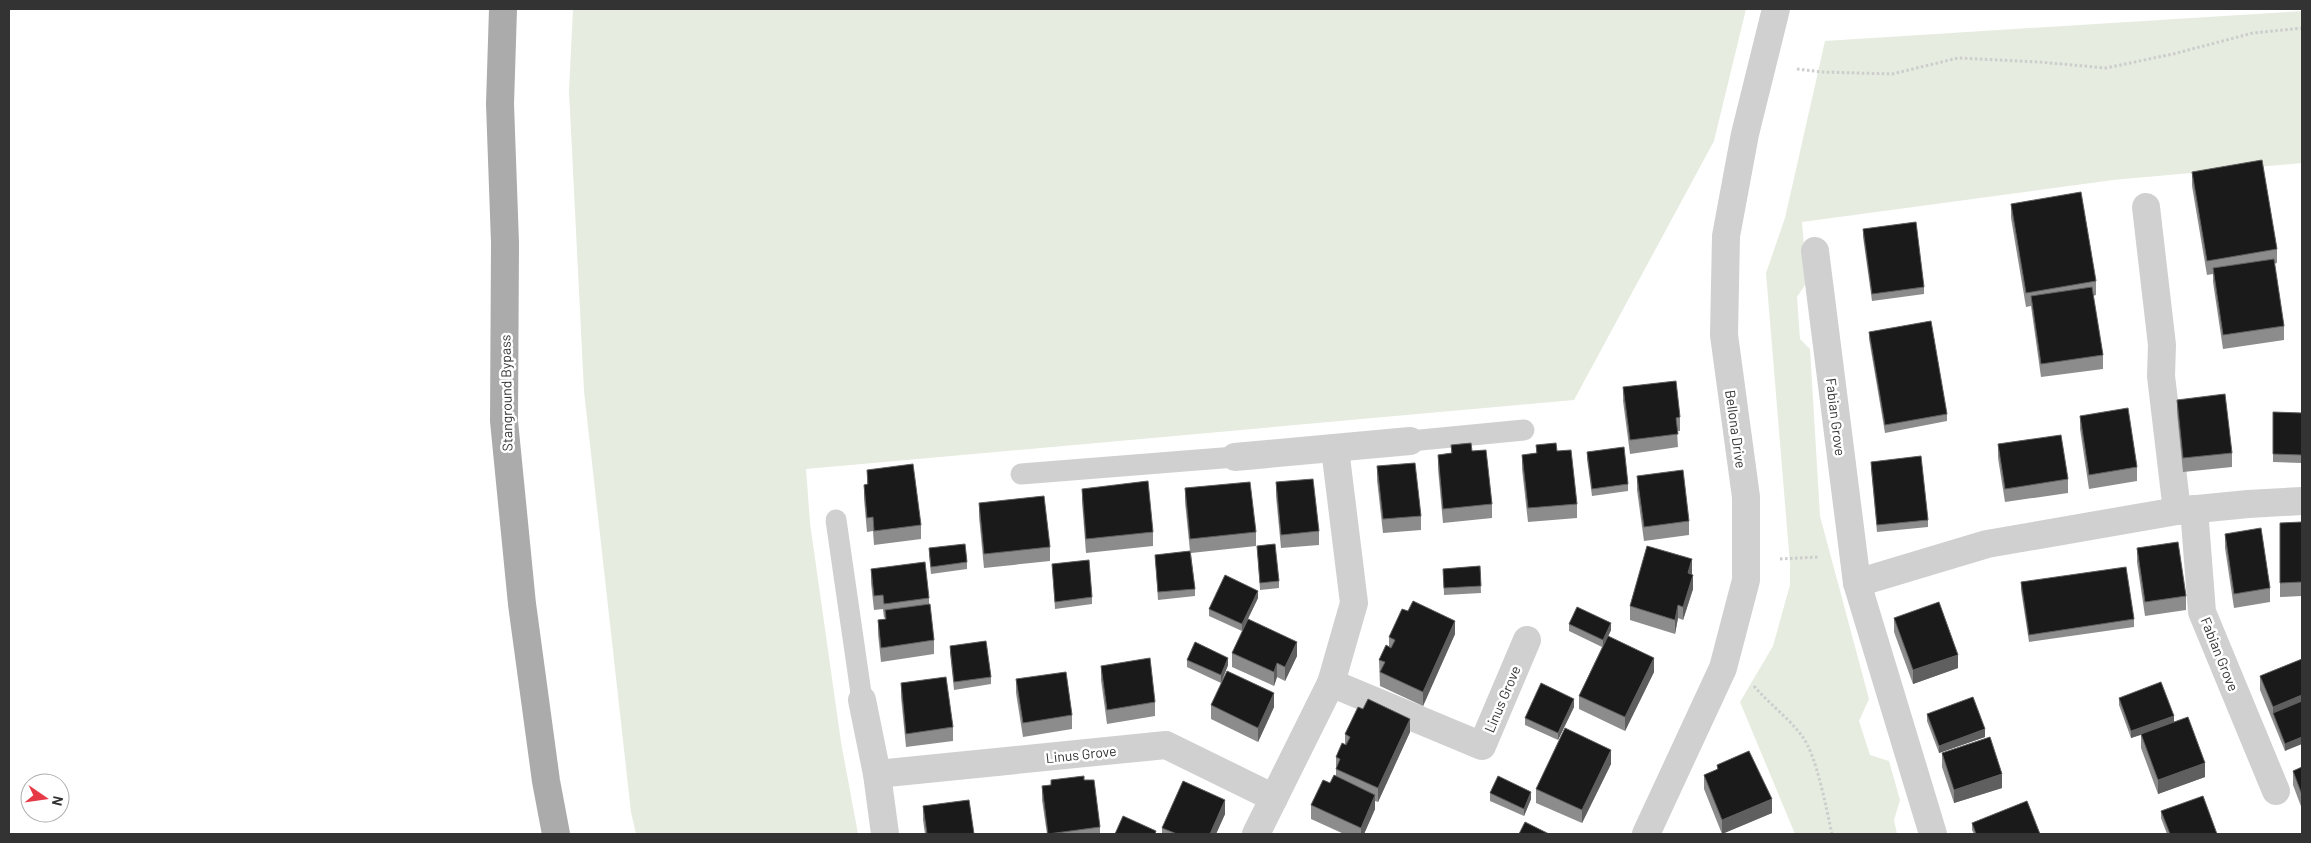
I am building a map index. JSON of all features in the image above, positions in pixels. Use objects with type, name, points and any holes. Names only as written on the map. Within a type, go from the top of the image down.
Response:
[{"type":"main road","name":"Stanground Bypass","points":[[503,9],[500,104],[505,243],[504,421],[522,604],[546,781],[556,834]]},
{"type":"street","name":"Bellona Drive","points":[[1646,834],[1723,668],[1746,580],[1746,497],[1724,335],[1726,236],[1745,134],[1776,9]]},
{"type":"street","name":"Fabian Grove","points":[[2146,207],[2162,345],[2161,376],[2202,612],[2276,791]]},
{"type":"street","name":"Fabian Grove","points":[[1815,251],[1858,583],[1933,834]]},
{"type":"street","points":[[1235,456],[1335,449],[1410,441]]},
{"type":"street","points":[[1256,834],[1331,683],[1354,603],[1335,449]]},
{"type":"street","points":[[1858,583],[1987,544],[2185,510],[2302,501]]},
{"type":"street","name":"Linus Grove","points":[[1331,683],[1482,746],[1526,640]]},
{"type":"street","points":[[862,700],[877,774],[885,834]]},
{"type":"street","name":"Linus Grove","points":[[877,774],[1166,745],[1274,798]]},
{"type":"lane","points":[[1410,441],[1524,430]]},
{"type":"lane","points":[[1021,474],[1235,456]]},
{"type":"lane","points":[[836,520],[862,700]]},
{"type":"path","points":[[1761,64],[1822,72],[1892,74],[1958,58],[2040,62],[2106,68],[2253,33],[2302,28]]},
{"type":"shaded area","points":[[573,9],[1746,9],[1714,141],[1574,400],[806,469],[810,523],[841,742],[858,834],[636,834],[631,812],[584,391],[569,91]]},
{"type":"shaded area","points":[[2302,11],[2302,163],[2113,180],[1802,222],[1807,282],[1797,297],[1800,339],[1810,349],[1820,516],[1869,699],[1859,721],[1870,755],[1889,761],[1900,800],[1894,820],[1897,834],[1795,834],[1740,702],[1773,646],[1790,585],[1790,564],[1766,273],[1785,218],[1825,41]]},
{"type":"building","points":[[2262,160],[2277,249],[2207,261],[2192,172]]},
{"type":"building","points":[[2081,192],[2096,281],[2026,293],[2011,204]]},
{"type":"building","points":[[1916,222],[1924,287],[1872,294],[1863,229]]},
{"type":"building","points":[[2274,259],[2284,326],[2223,335],[2213,268]]},
{"type":"building","points":[[2092,287],[2103,355],[2041,364],[2031,296]]},
{"type":"building","points":[[1931,321],[1947,414],[1885,425],[1869,332]]},
{"type":"building","points":[[1676,381],[1680,417],[1676,418],[1678,434],[1630,440],[1623,387]]},
{"type":"building","points":[[2225,394],[2232,453],[2183,458],[2177,400]]},
{"type":"building","points":[[2128,408],[2137,467],[2089,475],[2080,416]]},
{"type":"building","points":[[2273,412],[2302,413],[2302,455],[2273,454]]},
{"type":"building","points":[[2061,435],[2068,479],[2005,489],[1998,444]]},
{"type":"building","points":[[1471,443],[1472,451],[1486,450],[1492,504],[1443,509],[1438,455],[1452,453],[1451,445]]},
{"type":"building","points":[[1556,443],[1557,451],[1571,450],[1577,504],[1528,508],[1522,455],[1537,453],[1536,445]]},
{"type":"building","points":[[1624,447],[1628,484],[1592,489],[1587,452]]},
{"type":"building","points":[[1921,456],[1928,520],[1877,525],[1871,462]]},
{"type":"building","points":[[1415,463],[1421,516],[1383,519],[1377,466]]},
{"type":"building","points":[[913,464],[921,525],[874,531],[873,517],[867,518],[864,485],[868,484],[867,470]]},
{"type":"building","points":[[1683,470],[1689,521],[1644,527],[1637,476]]},
{"type":"building","points":[[1313,479],[1319,531],[1281,535],[1276,482]]},
{"type":"building","points":[[1148,481],[1153,532],[1086,539],[1082,489]]},
{"type":"building","points":[[1250,482],[1256,532],[1190,539],[1185,488]]},
{"type":"building","points":[[1044,496],[1050,547],[984,554],[979,503]]},
{"type":"building","points":[[2302,522],[2302,582],[2280,583],[2280,523]]},
{"type":"building","points":[[2261,528],[2270,588],[2234,594],[2225,534]]},
{"type":"building","points":[[2178,542],[2186,596],[2145,602],[2137,548]]},
{"type":"building","points":[[965,544],[967,562],[931,567],[929,548]]},
{"type":"building","points":[[1275,544],[1279,581],[1260,583],[1257,546]]},
{"type":"building","points":[[1647,546],[1692,559],[1688,573],[1693,575],[1683,607],[1678,605],[1675,620],[1630,606]]},
{"type":"building","points":[[1190,551],[1195,589],[1158,592],[1155,555]]},
{"type":"building","points":[[1089,560],[1092,597],[1055,602],[1052,564]]},
{"type":"building","points":[[925,562],[929,598],[884,604],[883,595],[874,596],[871,569]]},
{"type":"building","points":[[1480,566],[1481,586],[1444,588],[1443,569]]},
{"type":"building","points":[[2126,567],[2134,619],[2029,635],[2021,582]]},
{"type":"building","points":[[1225,575],[1258,591],[1242,624],[1209,609]]},
{"type":"building","points":[[1413,601],[1455,621],[1423,692],[1380,672],[1385,662],[1379,660],[1386,645],[1391,648],[1395,640],[1389,637],[1402,609],[1408,611]]},
{"type":"building","points":[[1939,602],[1958,655],[1913,670],[1894,618]]},
{"type":"building","points":[[930,604],[934,640],[881,648],[878,620],[886,619],[885,610]]},
{"type":"building","points":[[1577,607],[1611,623],[1603,640],[1569,624]]},
{"type":"building","points":[[1248,619],[1297,642],[1285,667],[1277,663],[1274,672],[1232,653]]},
{"type":"building","points":[[1608,636],[1654,658],[1625,717],[1579,696]]},
{"type":"building","points":[[986,641],[991,677],[954,682],[950,646]]},
{"type":"building","points":[[1195,642],[1228,658],[1221,675],[1187,660]]},
{"type":"building","points":[[1150,658],[1155,702],[1107,710],[1101,666]]},
{"type":"building","points":[[2302,659],[2302,695],[2273,707],[2260,676]]},
{"type":"building","points":[[1227,671],[1274,693],[1258,728],[1211,705]]},
{"type":"building","points":[[1066,672],[1072,715],[1023,723],[1016,679]]},
{"type":"building","points":[[946,677],[953,727],[906,734],[901,683]]},
{"type":"building","points":[[2161,682],[2174,716],[2131,731],[2119,698]]},
{"type":"building","points":[[1541,683],[1574,699],[1558,733],[1525,718]]},
{"type":"building","points":[[1973,697],[1985,729],[1939,746],[1927,714]]},
{"type":"building","points":[[1368,699],[1410,719],[1378,788],[1336,769],[1340,759],[1336,757],[1342,743],[1346,745],[1350,737],[1345,734],[1358,707],[1363,709]]},
{"type":"building","points":[[2302,701],[2302,737],[2285,744],[2273,713]]},
{"type":"building","points":[[2188,717],[2205,763],[2158,780],[2141,734]]},
{"type":"building","points":[[1565,728],[1611,750],[1582,810],[1536,789]]},
{"type":"building","points":[[1990,737],[2002,774],[1954,790],[1942,753]]},
{"type":"building","points":[[1749,751],[1772,799],[1722,820],[1704,775],[1718,769],[1717,765]]},
{"type":"building","points":[[2302,767],[2302,795],[2293,771]]},
{"type":"building","points":[[1334,775],[1375,795],[1361,828],[1311,805],[1323,780],[1330,783]]},
{"type":"building","points":[[1084,776],[1084,780],[1094,780],[1100,827],[1048,834],[1042,786],[1051,785],[1051,780]]},
{"type":"building","points":[[1498,776],[1531,792],[1524,809],[1490,793]]},
{"type":"building","points":[[1183,781],[1225,800],[1210,834],[1177,834],[1162,828]]},
{"type":"building","points":[[2203,796],[2217,834],[2170,834],[2161,811]]},
{"type":"building","points":[[969,800],[974,834],[927,834],[923,806]]},
{"type":"building","points":[[2027,801],[2040,834],[1976,834],[1972,823]]},
{"type":"building","points":[[1123,816],[1156,831],[1155,834],[1115,834]]},
{"type":"building","points":[[1525,822],[1549,834],[1519,834]]}]
